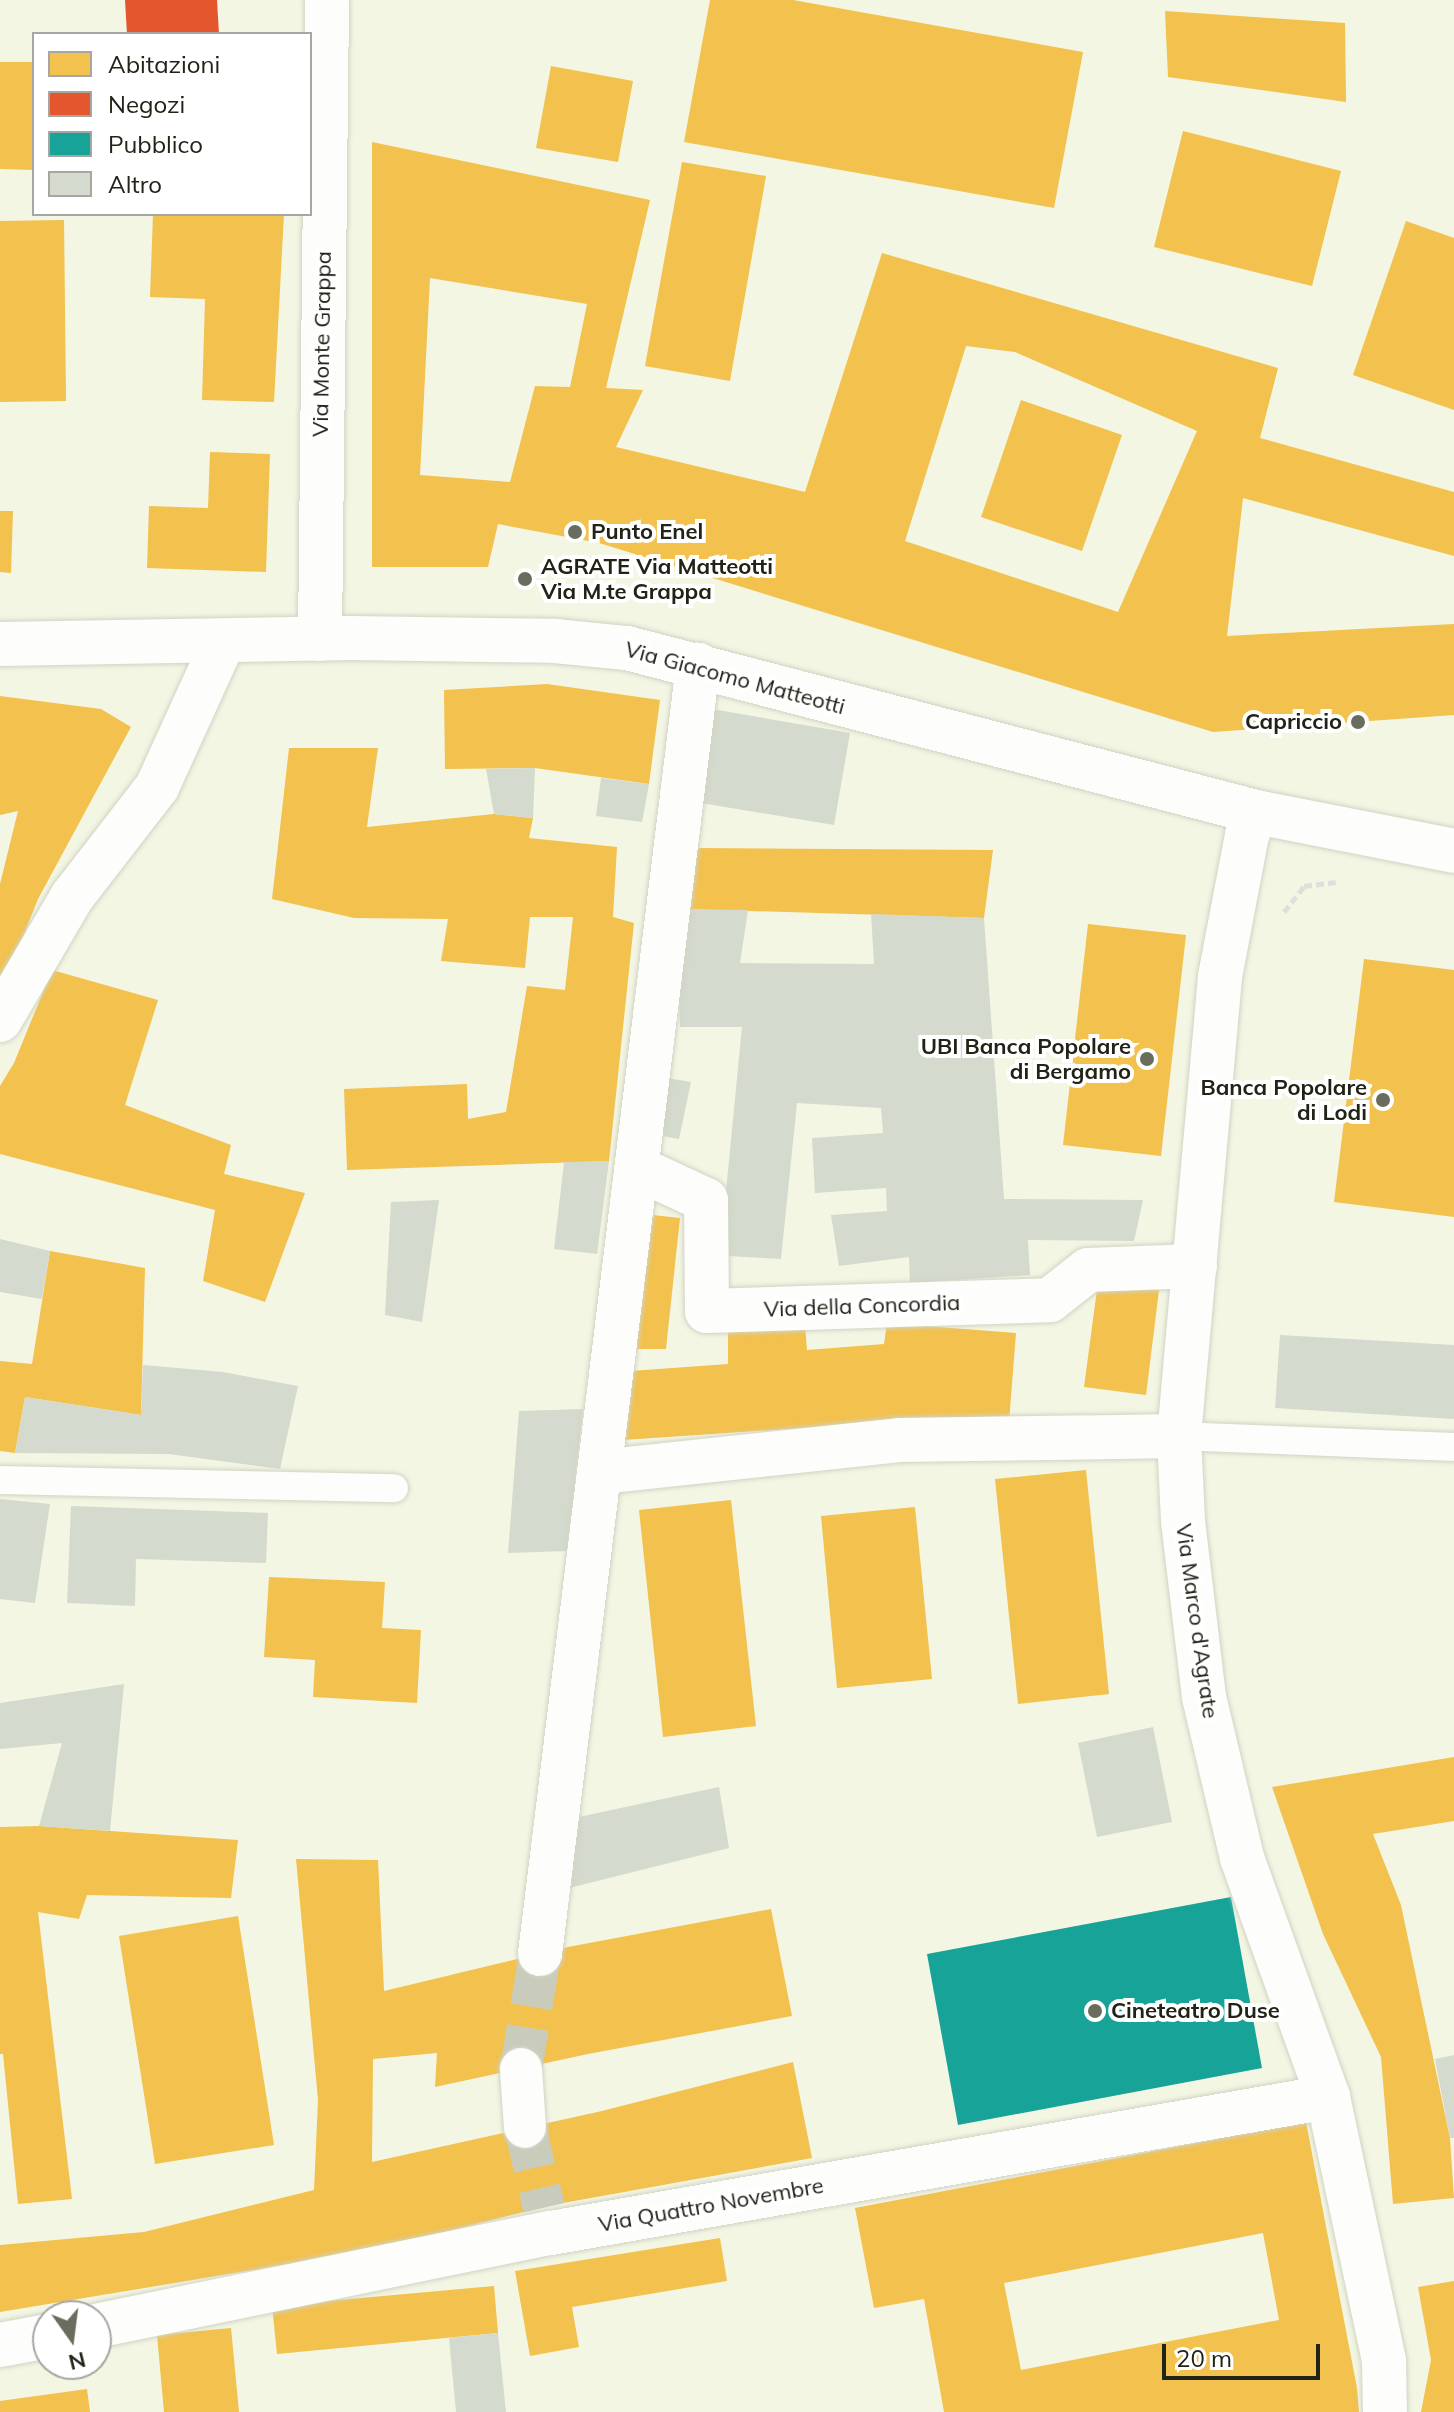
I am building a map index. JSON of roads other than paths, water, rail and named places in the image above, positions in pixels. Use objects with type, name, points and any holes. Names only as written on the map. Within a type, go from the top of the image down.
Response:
[{"type":"street","name":"Via Monte Grappa","points":[[320,639],[327,0]]},
{"type":"street","name":"Via Giacomo Matteotti","points":[[0,644],[320,639],[555,641],[627,648],[1256,812],[1454,851]]},
{"type":"street","points":[[0,1020],[72,897],[157,787],[223,642]]},
{"type":"street","points":[[540,1954],[698,665]]},
{"type":"street","name":"Via Marco d'Agrate","points":[[1256,812],[1247,835],[1220,977],[1179,1436],[1183,1521],[1204,1697],[1242,1858],[1328,2097],[1384,2361],[1385,2412]]},
{"type":"street","name":"Via della Concordia","points":[[637,1168],[706,1200],[707,1311],[1050,1300],[1088,1270],[1195,1266]]},
{"type":"street","points":[[600,1472],[899,1440],[1179,1436]]},
{"type":"street","points":[[521,2069],[525,2127]]},
{"type":"street","name":"Via Quattro Novembre","points":[[112,2322],[548,2220],[1328,2097]]},
{"type":"street","points":[[0,2345],[32,2339]]},
{"type":"lane","points":[[1179,1436],[1453,1447]]},
{"type":"lane","points":[[0,1480],[394,1488]]},
{"type":"tunnel","points":[[521,2069],[540,1954]]},
{"type":"tunnel","points":[[525,2127],[544,2208]]},
{"type":"place","name":"Punto Enel","points":[[575,532]]},
{"type":"place","name":"AGRATE Via Matteotti Via M.te Grappa","points":[[525,579]]},
{"type":"place","name":"Capriccio","points":[[1358,722]]},
{"type":"place","name":"UBI Banca Popolare di Bergamo","points":[[1147,1059]]},
{"type":"place","name":"Banca Popolare di Lodi","points":[[1383,1100]]},
{"type":"place","name":"Cineteatro Duse","points":[[1095,2011]]}]
